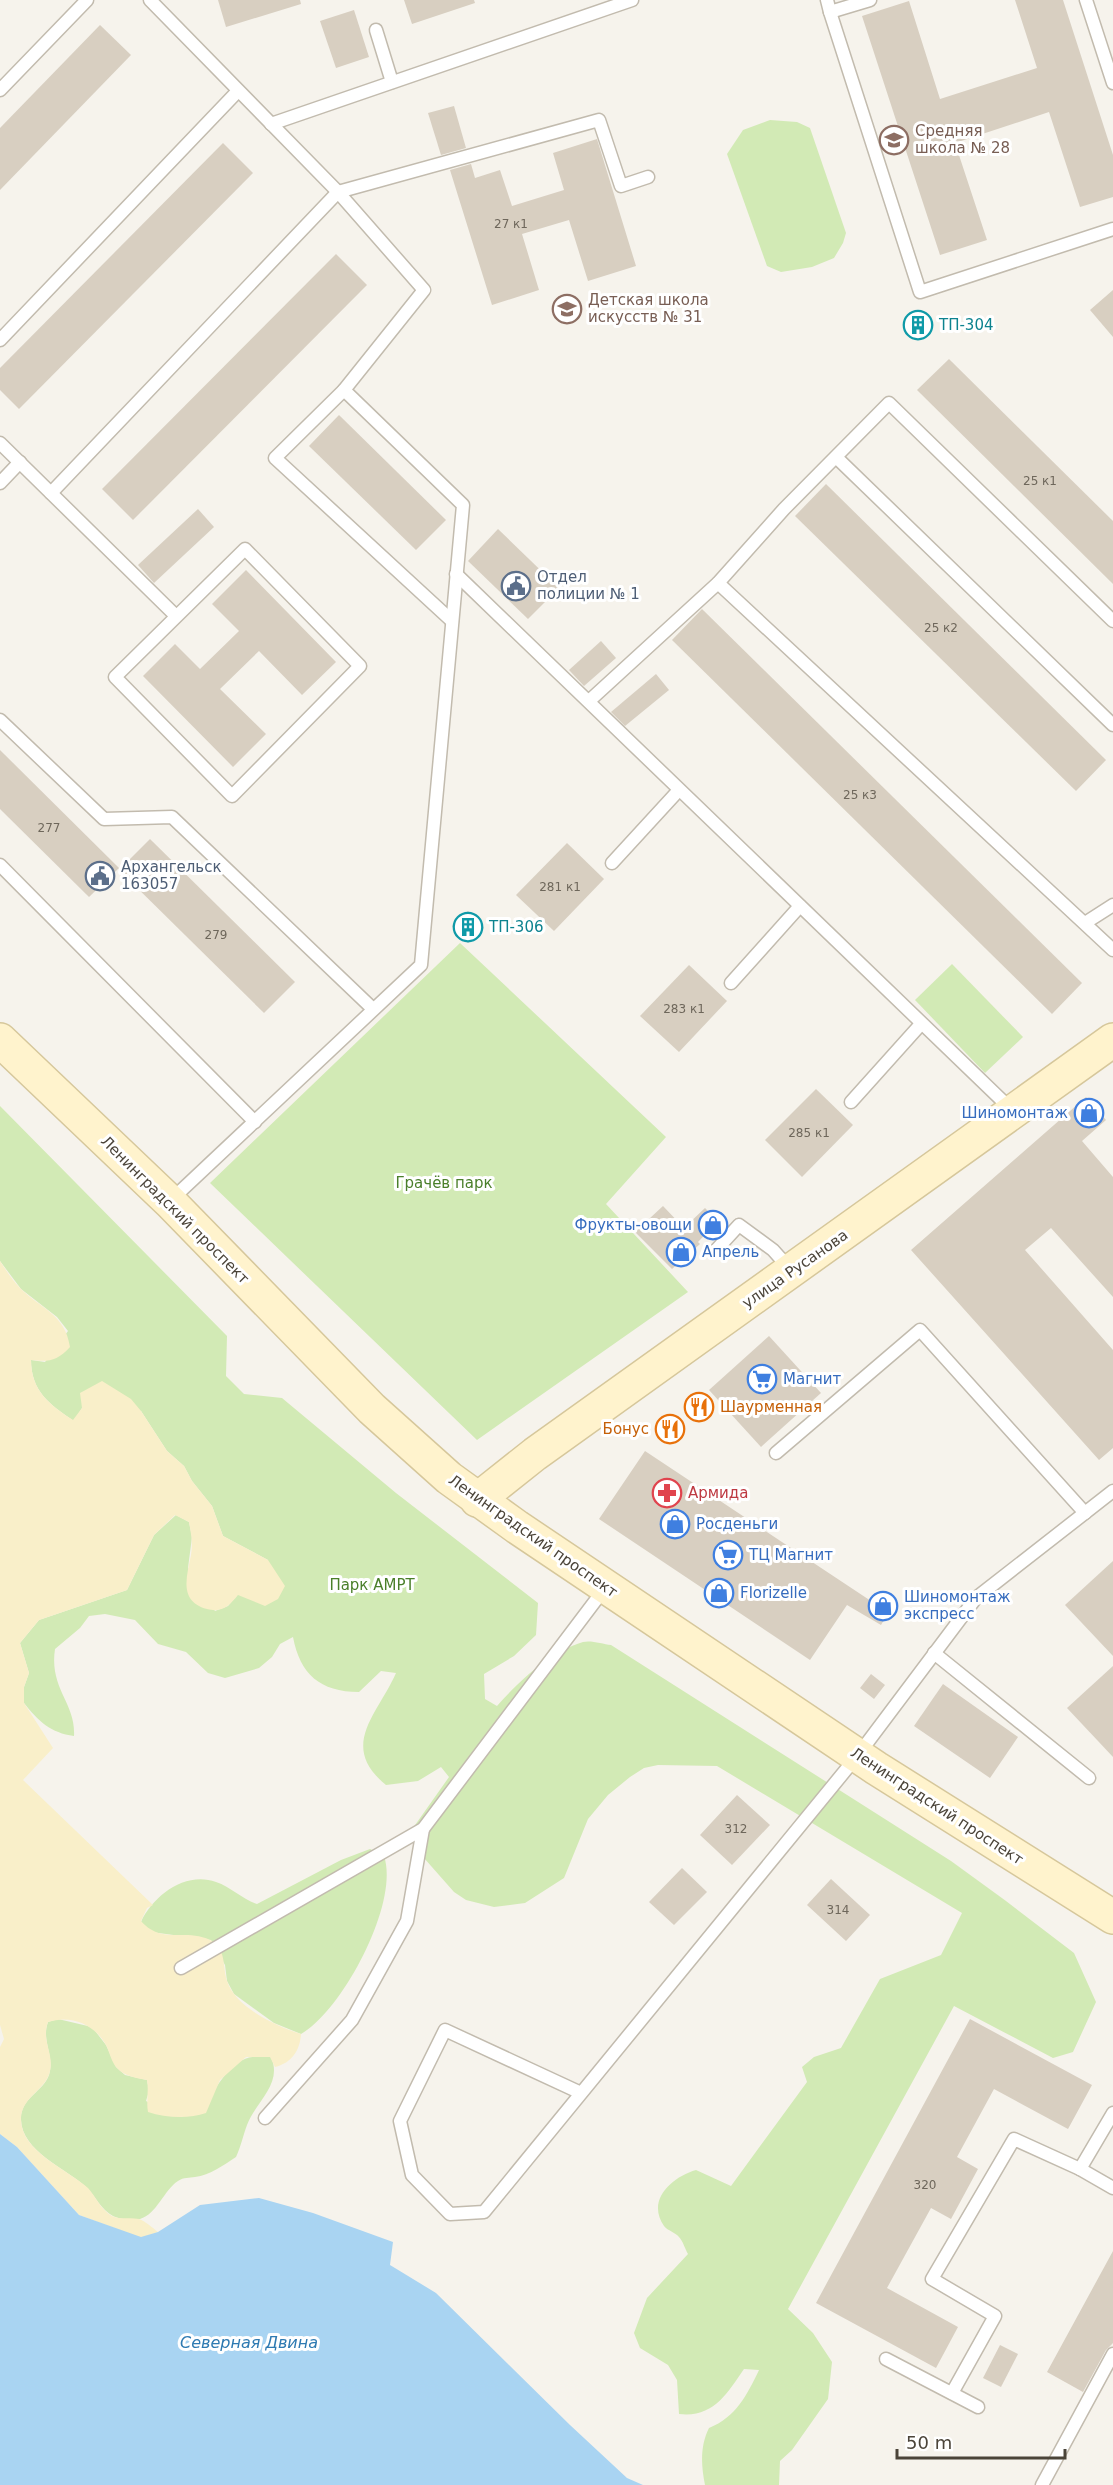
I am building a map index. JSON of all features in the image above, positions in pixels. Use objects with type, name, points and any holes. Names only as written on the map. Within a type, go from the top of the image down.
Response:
[{"type":"main road","name":"Ленинградский проспект","points":[[0,1040],[170,1202],[372,1409],[477,1500],[858,1755],[1113,1917]]},
{"type":"main road","name":"улица Русанова","points":[[477,1500],[535,1454],[1113,1040]]},
{"type":"lane","points":[[0,90],[87,0]]},
{"type":"lane","points":[[150,0],[237,92],[338,192],[424,290],[344,390],[275,458],[452,621]]},
{"type":"lane","points":[[271,124],[632,0]]},
{"type":"lane","points":[[870,0],[829,6],[920,292],[1113,229]]},
{"type":"lane","points":[[1086,0],[1113,82]]},
{"type":"lane","points":[[376,30],[392,82]]},
{"type":"lane","points":[[0,340],[237,92]]},
{"type":"lane","points":[[51,493],[338,192],[599,120],[621,186],[648,177]]},
{"type":"lane","points":[[170,1202],[421,965],[463,505],[344,390]]},
{"type":"lane","points":[[589,701],[718,583],[784,509],[889,403],[1113,621]]},
{"type":"lane","points":[[0,443],[175,615]]},
{"type":"lane","points":[[837,458],[1113,725]]},
{"type":"lane","points":[[0,483],[20,462]]},
{"type":"lane","points":[[245,549],[360,666],[232,796],[116,677],[175,615],[245,549]]},
{"type":"lane","points":[[456,574],[1014,1113]]},
{"type":"lane","points":[[718,583],[1113,950]]},
{"type":"lane","points":[[0,720],[104,819],[172,817],[374,1010]]},
{"type":"lane","points":[[612,863],[679,789]]},
{"type":"lane","points":[[0,865],[255,1122]]},
{"type":"lane","points":[[1085,923],[1113,905]]},
{"type":"lane","points":[[731,983],[800,906]]},
{"type":"lane","points":[[851,1102],[921,1024]]},
{"type":"lane","points":[[717,1249],[739,1225],[772,1250],[792,1271]]},
{"type":"lane","points":[[776,1453],[920,1330],[1085,1513]]},
{"type":"lane","points":[[581,2093],[445,2030],[400,2121],[412,2175],[450,2214],[484,2212],[858,1755],[976,1598],[1113,1491]]},
{"type":"lane","points":[[181,1968],[423,1829],[606,1587]]},
{"type":"lane","points":[[934,1653],[1089,1778]]},
{"type":"lane","points":[[265,2118],[352,2020],[407,1921],[423,1829]]},
{"type":"lane","points":[[1080,2169],[1113,2113]]},
{"type":"lane","points":[[952,2393],[995,2316],[932,2280],[1014,2139],[1080,2169],[1113,2188]]},
{"type":"lane","points":[[1042,2485],[1113,2354]]},
{"type":"lane","points":[[886,2359],[978,2407]]},
{"type":"green space","points":[[770,120],[797,122],[810,128],[846,233],[834,258],[812,267],[781,272],[767,266],[727,154],[743,130]]},
{"type":"green space","name":"Грачёв парк","points":[[460,943],[666,1137],[606,1204],[688,1292],[477,1440],[210,1183]]},
{"type":"green space","points":[[952,964],[1023,1037],[985,1073],[915,1000]]},
{"type":"green space","name":"Парк АМРТ","points":[[0,1106],[227,1336],[226,1376],[244,1394],[282,1398],[396,1493],[538,1603],[536,1635],[514,1656],[484,1674],[485,1699],[497,1706],[536,1668],[571,1647],[583,1642],[611,1645],[951,1861],[1074,1953],[1096,2002],[1073,2052],[1053,2058],[954,2006],[788,2309],[813,2333],[832,2362],[828,2399],[792,2450],[780,2461],[779,2485],[705,2485],[702,2463],[709,2428],[727,2418],[734,2411],[759,2370],[744,2369],[725,2395],[710,2408],[691,2414],[679,2414],[677,2380],[668,2365],[640,2348],[634,2333],[647,2298],[688,2254],[679,2237],[664,2226],[659,2216],[660,2199],[664,2191],[678,2178],[696,2170],[731,2186],[807,2082],[802,2067],[814,2057],[841,2048],[880,1979],[941,1955],[962,1913],[717,1766],[658,1765],[644,1768],[608,1795],[588,1819],[564,1878],[525,1903],[494,1907],[466,1900],[454,1892],[424,1858],[413,1828],[449,1777],[441,1767],[418,1781],[386,1785],[372,1771],[365,1757],[363,1743],[366,1730],[396,1673],[381,1671],[359,1692],[333,1689],[307,1671],[296,1650],[293,1637],[280,1644],[272,1657],[259,1668],[225,1678],[208,1673],[186,1652],[158,1644],[135,1620],[105,1614],[89,1616],[80,1628],[55,1649],[56,1675],[74,1724],[74,1736],[58,1732],[40,1721],[24,1703],[24,1687],[29,1673],[20,1643],[39,1620],[127,1590],[154,1535],[176,1515],[189,1522],[192,1537],[188,1568],[215,1611],[228,1606],[238,1594],[252,1598],[268,1560],[223,1536],[212,1506],[192,1481],[184,1466],[167,1451],[141,1411],[82,1408],[74,1421],[50,1403],[38,1389],[31,1360],[45,1362],[68,1331],[57,1317],[21,1289],[0,1261]]},
{"type":"green space","points":[[370,1849],[384,1856],[387,1876],[384,1900],[376,1927],[364,1954],[334,2003],[317,2022],[301,2034],[274,2023],[234,1994],[227,1981],[225,1965],[211,1940],[151,1932],[141,1922],[153,1903],[171,1888],[182,1883],[204,1879],[216,1882],[257,1904],[341,1860]]},
{"type":"green space","points":[[58,2019],[92,2027],[106,2045],[116,2067],[125,2075],[147,2080],[149,2091],[146,2101],[172,2115],[182,2117],[208,2097],[237,2063],[251,2057],[271,2057],[274,2076],[267,2092],[251,2116],[236,2157],[206,2174],[178,2181],[151,2212],[140,2219],[122,2219],[109,2213],[77,2179],[36,2150],[23,2131],[21,2120],[24,2106],[49,2075],[50,2061],[46,2036],[48,2022]]},
{"type":"sand","points":[[0,1261],[20,1288],[58,1319],[67,1336],[70,1347],[57,1358],[43,1361],[31,1360],[34,1380],[43,1396],[73,1420],[82,1408],[80,1393],[102,1381],[131,1399],[167,1451],[184,1466],[192,1481],[212,1506],[223,1536],[268,1560],[285,1586],[278,1599],[265,1606],[238,1595],[228,1605],[217,1610],[198,1605],[188,1594],[187,1587],[192,1546],[189,1522],[175,1515],[154,1535],[127,1590],[39,1620],[20,1643],[29,1673],[24,1687],[24,1703],[53,1748],[23,1780],[153,1905],[147,1908],[141,1921],[157,1932],[192,1935],[210,1940],[222,1953],[227,1981],[238,1999],[269,2021],[301,2034],[297,2050],[286,2062],[275,2067],[270,2057],[246,2057],[220,2080],[206,2113],[177,2117],[148,2112],[147,2080],[120,2071],[102,2039],[90,2027],[66,2019],[48,2022],[46,2035],[50,2071],[48,2078],[30,2098],[23,2110],[22,2129],[36,2149],[88,2188],[108,2213],[119,2218],[139,2219],[158,2232],[141,2238],[79,2215],[17,2147],[0,2134],[0,2047],[4,2039],[0,2025]]},
{"type":"water","name":"Северная Двина","points":[[0,2134],[17,2147],[79,2215],[141,2237],[158,2232],[200,2205],[259,2198],[313,2213],[393,2242],[390,2265],[436,2293],[627,2478],[643,2485],[0,2485]]},
{"type":"building","points":[[218,0],[300,0],[301,4],[226,27]]},
{"type":"building","points":[[404,0],[474,0],[475,3],[412,24]]},
{"type":"building","points":[[1015,0],[1063,0],[1113,155],[1113,197],[1080,207],[1049,112],[955,143],[987,240],[940,255],[862,16],[909,1],[940,99],[1037,68]]},
{"type":"building","points":[[354,10],[369,57],[336,68],[320,21]]},
{"type":"building","points":[[100,25],[131,55],[0,190],[0,128]]},
{"type":"building","points":[[454,106],[466,148],[441,155],[428,113]]},
{"type":"building","points":[[597,139],[636,266],[588,281],[569,220],[522,234],[539,290],[492,305],[450,170],[471,164],[475,178],[500,170],[512,206],[564,190],[553,153]]},
{"type":"building","points":[[223,143],[253,173],[19,409],[0,390],[0,368]]},
{"type":"building","points":[[336,254],[367,285],[133,520],[102,489]]},
{"type":"building","points":[[1113,290],[1113,337],[1090,310]]},
{"type":"building","name":"ТП-304","points":[[924,311],[931,332],[912,339],[905,317]]},
{"type":"building","points":[[949,359],[1113,521],[1113,584],[917,390]]},
{"type":"building","points":[[339,415],[446,520],[416,550],[309,446]]},
{"type":"building","points":[[826,484],[1106,760],[1076,791],[795,516]]},
{"type":"building","points":[[198,509],[214,527],[154,583],[138,565]]},
{"type":"building","points":[[498,529],[559,588],[528,619],[468,561]]},
{"type":"building","points":[[246,570],[336,662],[302,695],[259,651],[220,689],[266,734],[233,767],[143,676],[175,644],[200,669],[239,631],[212,604]]},
{"type":"building","points":[[702,609],[1082,983],[1052,1014],[672,640]]},
{"type":"building","points":[[601,641],[616,658],[584,686],[569,670]]},
{"type":"building","points":[[656,674],[669,690],[625,726],[611,712]]},
{"type":"building","points":[[0,750],[119,868],[89,897],[0,809]]},
{"type":"building","points":[[150,839],[295,982],[264,1013],[119,870]]},
{"type":"building","points":[[567,843],[604,879],[554,931],[516,895]]},
{"type":"building","name":"ТП-306","points":[[468,911],[484,928],[468,943],[452,926]]},
{"type":"building","points":[[689,965],[727,1001],[679,1052],[640,1016]]},
{"type":"building","points":[[816,1089],[853,1125],[802,1177],[765,1140]]},
{"type":"building","points":[[1086,1097],[1106,1120],[1082,1141],[1113,1177],[1113,1297],[1051,1228],[1025,1250],[1113,1350],[1113,1448],[1099,1460],[911,1250]]},
{"type":"building","points":[[663,1206],[684,1228],[705,1208],[718,1221],[698,1242],[700,1244],[672,1269],[635,1232]]},
{"type":"building","points":[[769,1336],[821,1393],[761,1447],[709,1390]]},
{"type":"building","name":"ТЦ Магнит","points":[[645,1451],[874,1603],[880,1592],[895,1601],[881,1625],[847,1605],[810,1660],[599,1519]]},
{"type":"building","points":[[1113,1561],[1113,1656],[1065,1605]]},
{"type":"building","points":[[1113,1666],[1113,1757],[1067,1708]]},
{"type":"building","points":[[871,1674],[885,1685],[874,1699],[860,1688]]},
{"type":"building","points":[[943,1684],[1018,1737],[990,1778],[914,1726]]},
{"type":"building","points":[[737,1795],[770,1825],[732,1865],[700,1835]]},
{"type":"building","points":[[682,1868],[707,1892],[674,1925],[649,1902]]},
{"type":"building","points":[[831,1879],[870,1915],[846,1941],[807,1905]]},
{"type":"building","points":[[970,2019],[1092,2085],[1068,2129],[994,2089],[957,2157],[978,2169],[951,2219],[931,2208],[887,2288],[958,2327],[936,2368],[816,2303]]},
{"type":"building","points":[[1113,2251],[1113,2343],[1106,2350],[1083,2392],[1047,2372]]},
{"type":"building","points":[[1000,2345],[1018,2354],[1001,2387],[983,2378]]},
{"type":"place","name":"Средняя школа № 28","points":[[894,140]]},
{"type":"place","name":"Детская школа искусств № 31","points":[[567,309]]},
{"type":"place","name":"ТП-304","points":[[918,325]]},
{"type":"place","name":"Отдел полиции № 1","points":[[516,586]]},
{"type":"place","name":"Архангельск 163057","points":[[100,876]]},
{"type":"place","name":"ТП-306","points":[[468,927]]},
{"type":"place","name":"Шиномонтаж","points":[[1089,1113]]},
{"type":"place","name":"Фрукты-овощи","points":[[713,1225]]},
{"type":"place","name":"Апрель","points":[[681,1252]]},
{"type":"place","name":"Магнит","points":[[762,1379]]},
{"type":"place","name":"Шаурменная","points":[[699,1407]]},
{"type":"place","name":"Бонус","points":[[670,1429]]},
{"type":"place","name":"Армида","points":[[667,1493]]},
{"type":"place","name":"Росденьги","points":[[675,1524]]},
{"type":"place","name":"ТЦ Магнит","points":[[728,1555]]},
{"type":"place","name":"Florizelle","points":[[719,1593]]},
{"type":"place","name":"Шиномонтаж экспресс","points":[[883,1606]]}]
